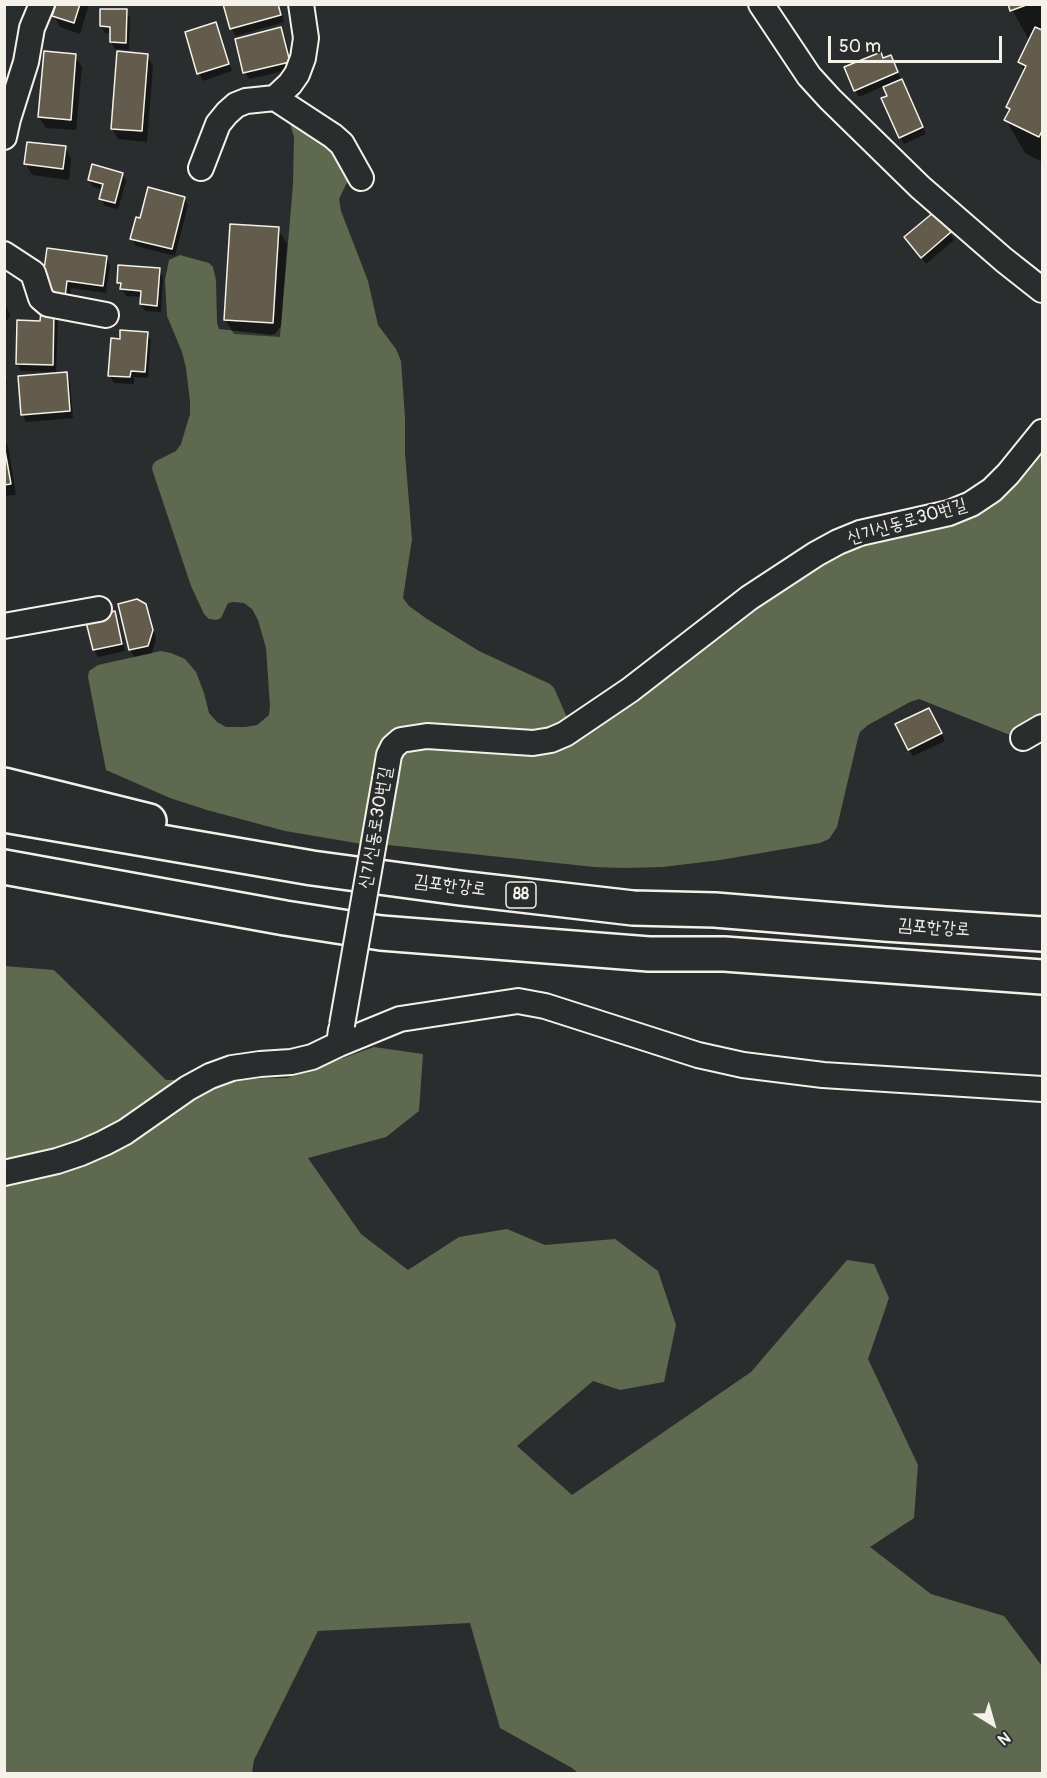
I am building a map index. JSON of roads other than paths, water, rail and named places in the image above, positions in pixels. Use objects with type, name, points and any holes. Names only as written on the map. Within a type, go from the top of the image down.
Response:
[{"type":"highway","points":[[4,785],[115,811],[312,868]]},
{"type":"highway","name":"김포한강로","points":[[4,815],[312,868],[633,908],[715,910],[1042,934]]},
{"type":"highway","points":[[4,867],[381,933],[649,954],[724,954],[1042,977]]},
{"type":"highway","points":[[4,889],[122,889]]},
{"type":"lane","points":[[4,137],[26,62],[32,28],[42,4]]},
{"type":"lane","points":[[201,168],[218,124],[227,113],[236,105],[246,101],[275,98],[297,74],[303,58],[306,38],[301,4]]},
{"type":"lane","points":[[761,4],[809,76],[830,99],[935,200],[1042,290]]},
{"type":"lane","points":[[275,98],[342,144],[361,178]]},
{"type":"lane","points":[[4,254],[33,273],[41,298],[48,304],[106,315]]},
{"type":"lane","name":"신기신동로30번길","points":[[340,1034],[389,755],[393,747],[401,741],[427,736],[533,743],[552,740],[565,734],[630,690],[749,598],[816,554],[860,533],[949,513],[971,504],[992,490],[1008,474],[1042,432]]},
{"type":"lane","points":[[4,626],[99,609]]},
{"type":"lane","points":[[4,1173],[57,1161],[104,1143],[188,1088],[210,1076],[232,1068],[291,1062],[312,1057],[340,1034],[464,1008],[518,1001],[545,1006],[698,1055],[743,1065],[834,1076],[1042,1089]]}]
